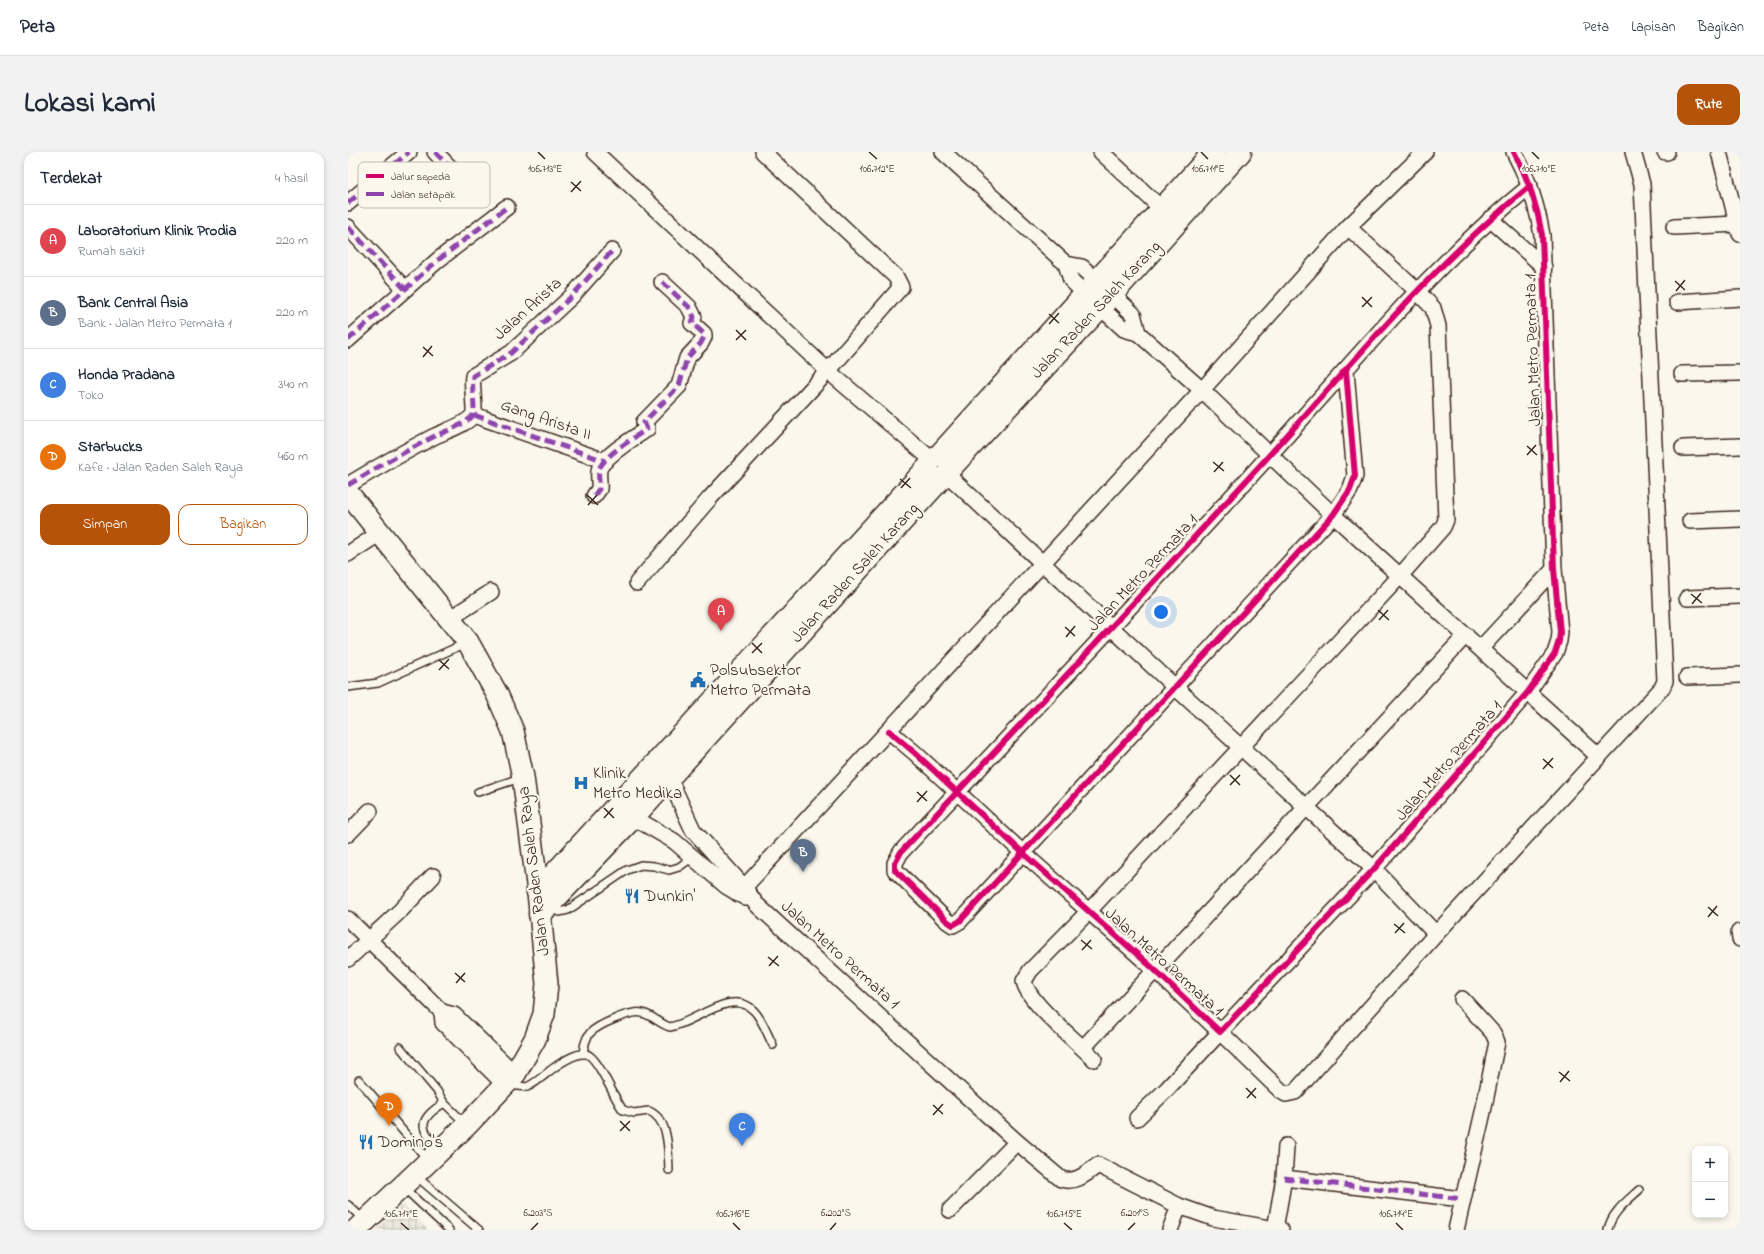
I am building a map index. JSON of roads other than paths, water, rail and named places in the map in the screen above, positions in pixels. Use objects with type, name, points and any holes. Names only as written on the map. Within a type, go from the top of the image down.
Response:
[{"type":"main road","name":"Jalan Raden Saleh Karang","points":[[1098,293],[1162,209],[1214,152]]},
{"type":"main road","name":"Jalan Raden Saleh Karang","points":[[541,905],[1098,293],[1240,152]]},
{"type":"main road","name":"Jalan Raden Saleh Raya","points":[[348,492],[468,642],[497,694],[513,731],[522,777],[541,905],[547,984],[544,1014],[535,1039],[510,1080],[467,1126],[361,1226]]},
{"type":"street","points":[[397,162],[409,152]]},
{"type":"street","points":[[435,152],[445,162]]},
{"type":"street","name":"Jalan Metro Permata 1","points":[[595,152],[828,371],[940,467],[1176,688],[1374,869],[1436,934]]},
{"type":"street","points":[[637,583],[710,498],[828,371],[901,287],[900,282],[763,152]]},
{"type":"street","points":[[943,152],[1066,264],[1071,280],[1098,293],[1133,314],[1138,333],[1271,454],[1333,515],[1482,648],[1599,757]]},
{"type":"street","points":[[1101,152],[1162,209]]},
{"type":"street","points":[[741,891],[1043,564],[1348,227],[1425,152]]},
{"type":"street","name":"Jalan Metro Permata 1","points":[[1137,1118],[1166,1090],[1374,869],[1528,692],[1555,653],[1559,641],[1554,569],[1544,267],[1538,211],[1530,186],[1514,152]]},
{"type":"street","name":"Jalan Metro Permata 1","points":[[889,731],[1088,912],[1155,970],[1281,1091],[1286,1094],[1291,1094],[1299,1087],[1436,934],[1657,695],[1664,681],[1642,184],[1633,152]]},
{"type":"street","points":[[1674,228],[1738,229],[1719,152]]},
{"type":"street","name":"Jalan Metro Permata 1","points":[[1346,371],[1355,476],[1350,490],[1333,515],[1176,688],[956,924],[953,925],[947,922],[896,873],[894,867],[901,852],[956,791],[1112,627],[1271,454],[1417,291],[1490,218],[1530,186]]},
{"type":"street","points":[[348,203],[358,195]]},
{"type":"street","points":[[348,340],[438,260],[506,207]]},
{"type":"street","points":[[1490,218],[1544,267]]},
{"type":"street","points":[[348,227],[405,289]]},
{"type":"street","name":"Jalan Metro Permata 1","points":[[1094,1059],[1037,1004],[1025,988],[1024,981],[1030,971],[1088,912],[1400,576],[1443,527],[1446,520],[1438,326],[1433,308],[1417,291],[1348,227]]},
{"type":"street","name":"Jalan Arista","points":[[474,415],[475,410],[472,392],[473,376],[511,353],[572,296],[612,251]]},
{"type":"street","points":[[594,496],[599,489],[600,467],[605,461],[647,429],[644,422],[679,386],[682,380],[687,358],[701,343],[704,337],[704,334],[692,323],[694,317],[688,307],[662,282]]},
{"type":"street","points":[[1676,302],[1740,298]]},
{"type":"street","points":[[1682,374],[1740,373]]},
{"type":"street","points":[[348,485],[468,420],[474,415]]},
{"type":"street","name":"Gang Arista II","points":[[474,415],[605,461]]},
{"type":"street","points":[[1683,448],[1740,446]]},
{"type":"street","points":[[1690,522],[1740,519]]},
{"type":"street","points":[[348,554],[380,533]]},
{"type":"street","points":[[1482,648],[1554,569]]},
{"type":"street","points":[[449,619],[491,592]]},
{"type":"street","points":[[1687,598],[1740,596]]},
{"type":"street","name":"Jalan Metro Permata 1","points":[[1083,1048],[1466,635]]},
{"type":"street","points":[[1687,677],[1740,675]]},
{"type":"street","name":"Jalan Metro Permata 1","points":[[662,772],[693,830],[741,891],[1017,1142],[1061,1179],[1068,1181],[1078,1178],[1098,1165],[1179,1206],[1213,1218],[1278,1230]]},
{"type":"street","points":[[348,834],[370,811]]},
{"type":"street","name":"Jalan Metro Permata 1","points":[[625,812],[668,837],[726,886],[741,891]]},
{"type":"street","points":[[348,959],[433,876]]},
{"type":"street","points":[[348,919],[368,941],[442,1012],[443,1023],[510,1080]]},
{"type":"street","points":[[1740,932],[1740,939]]},
{"type":"street","points":[[1456,1230],[1483,1112],[1497,1042],[1493,1033],[1462,998]]},
{"type":"street","points":[[950,1210],[1017,1142]]},
{"type":"street","points":[[1278,1230],[1286,1146]]},
{"type":"street","points":[[1284,1178],[1462,1199]]},
{"type":"street","points":[[1170,1230],[1179,1206]]},
{"type":"lane","points":[[348,687],[378,683],[468,642]]},
{"type":"lane","points":[[478,792],[522,777]]},
{"type":"lane","points":[[541,905],[559,912],[568,910],[627,870],[641,865],[654,866],[668,870],[679,867],[693,857]]},
{"type":"lane","points":[[583,1054],[585,1043],[591,1033],[605,1024],[630,1014],[642,1013],[670,1026],[725,1004],[738,1002],[744,1003],[754,1010],[773,1045]]},
{"type":"lane","points":[[400,1047],[437,1090],[444,1103],[467,1126]]},
{"type":"lane","points":[[510,1080],[528,1087],[555,1067],[583,1054],[591,1056],[623,1110],[634,1113],[648,1111],[657,1117],[668,1138],[669,1170]]},
{"type":"lane","points":[[359,1080],[422,1169],[479,1230]]},
{"type":"lane","points":[[444,1103],[423,1120],[422,1126],[429,1139],[422,1169],[449,1230]]},
{"type":"lane","points":[[1608,1230],[1612,1218],[1639,1190]]},
{"type":"lane","points":[[348,1205],[361,1226]]},
{"type":"place","name":"Laboratorium Klinik Prodia","points":[[721,631]]},
{"type":"place","name":"Polsubsektor Metro Permata","points":[[698,680]]},
{"type":"place","name":"Klinik Metro Medika","points":[[581,783]]},
{"type":"place","name":"Bank Central Asia","points":[[803,872]]},
{"type":"place","name":"Dunkin'","points":[[632,896]]},
{"type":"place","name":"Starbucks","points":[[389,1126]]},
{"type":"place","name":"Domino's","points":[[366,1142]]},
{"type":"place","name":"Honda Pradana","points":[[742,1146]]}]
